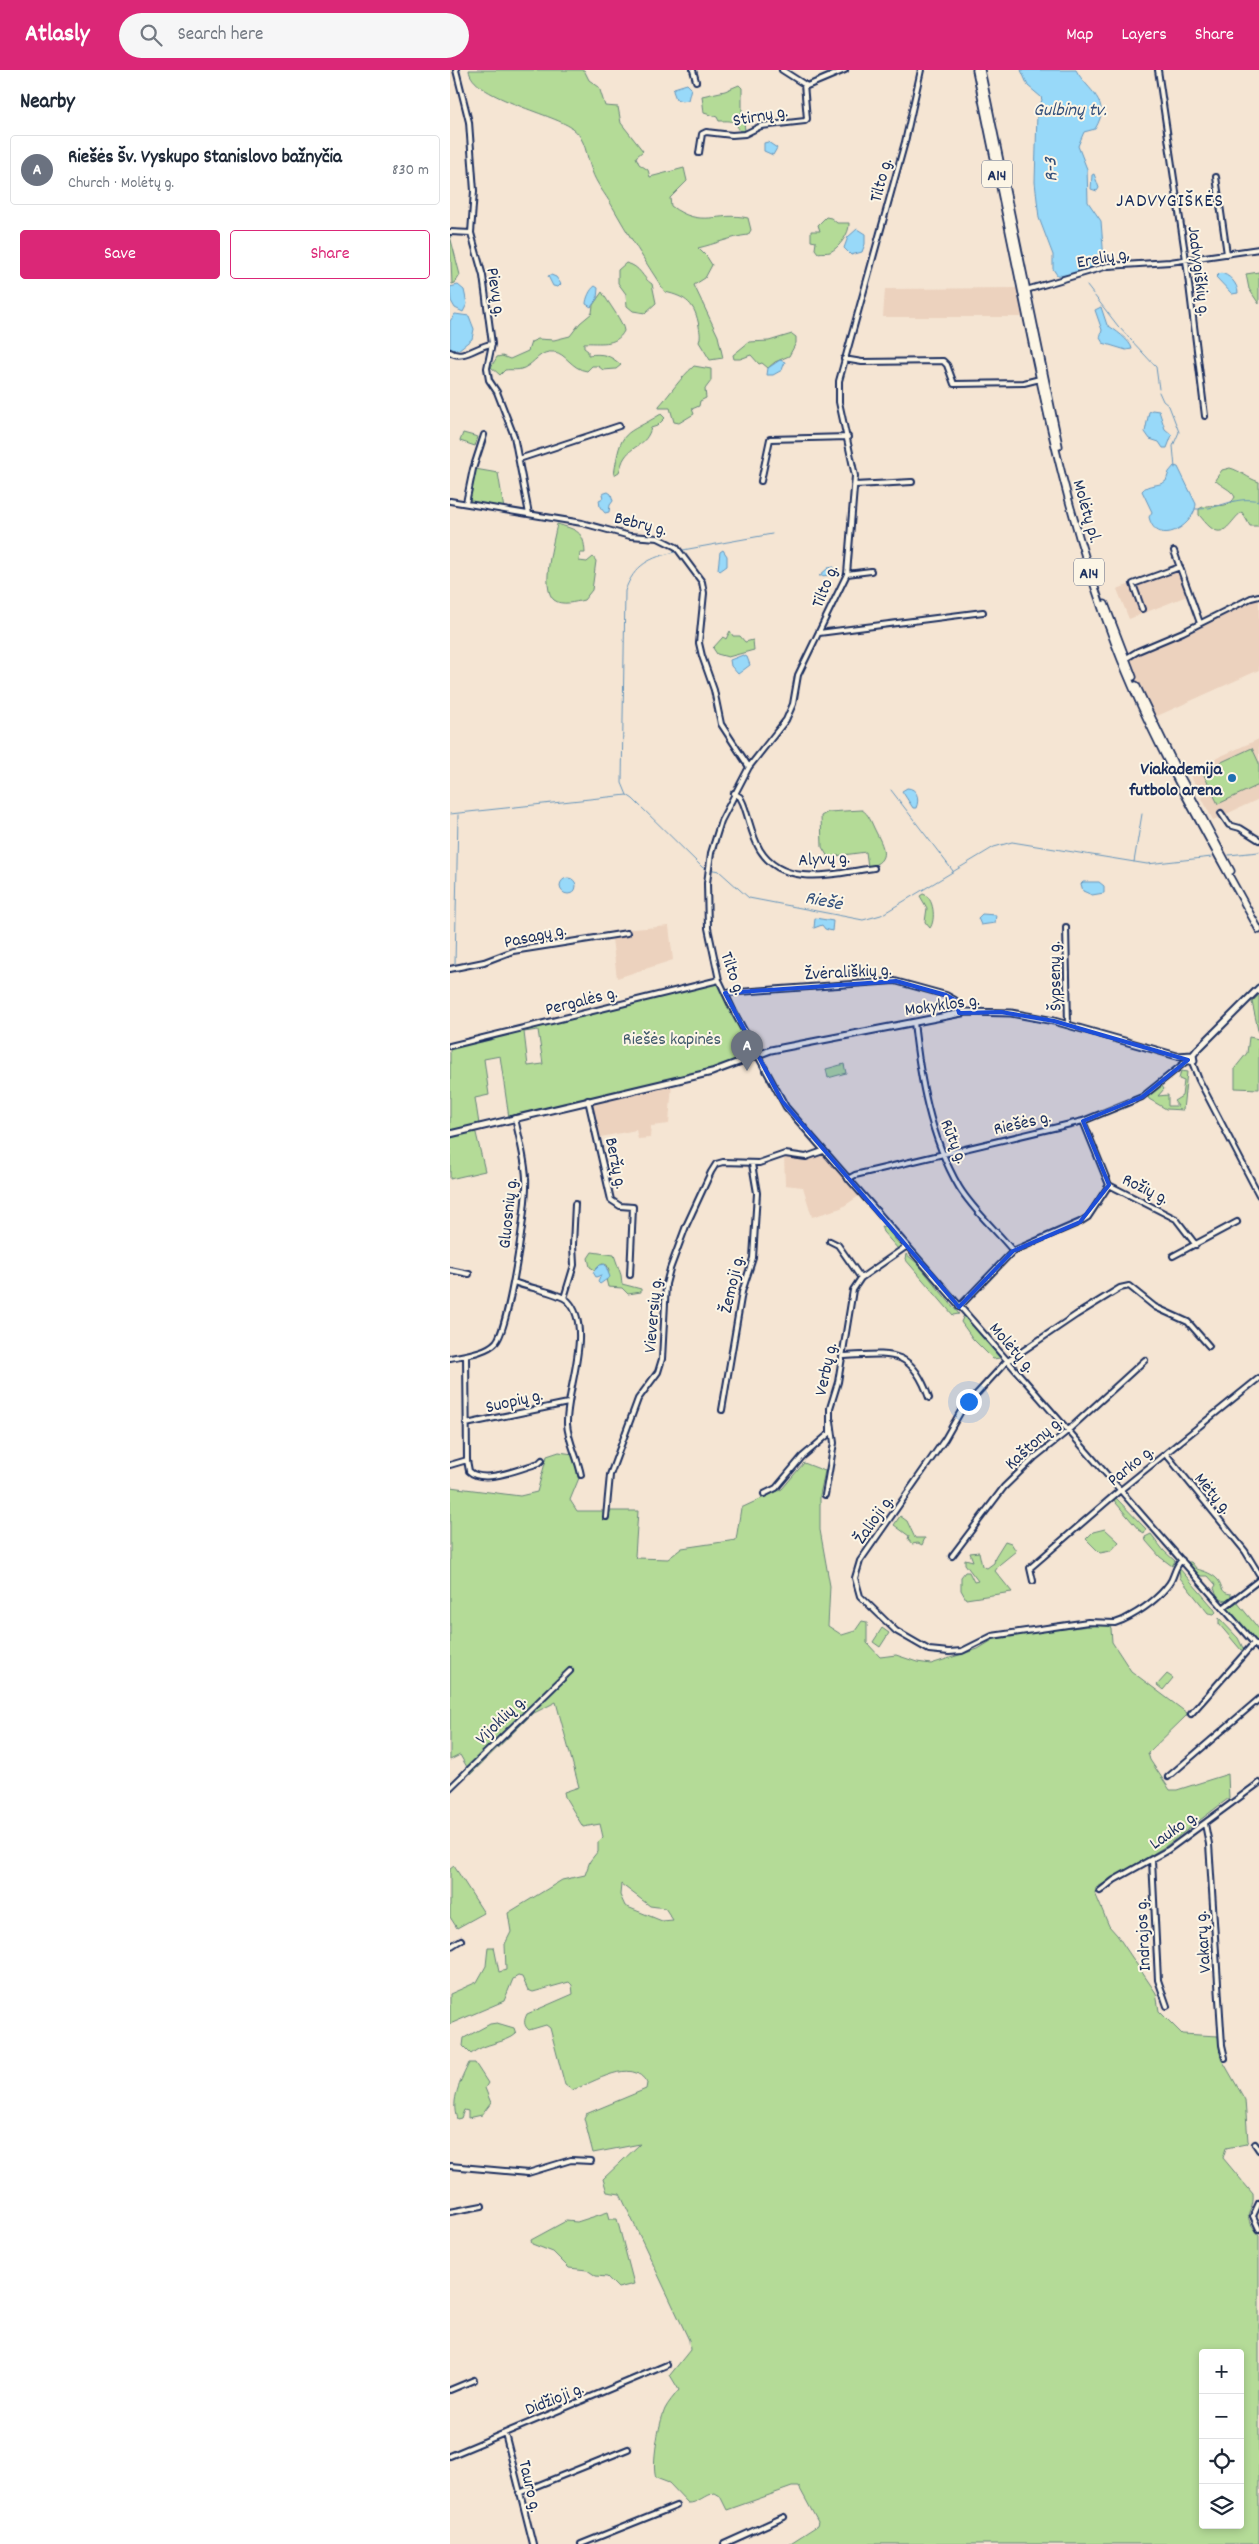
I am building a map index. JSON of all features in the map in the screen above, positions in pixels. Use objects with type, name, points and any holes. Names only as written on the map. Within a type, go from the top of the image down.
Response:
[{"type":"highway","name":"Molėtų pl.","points":[[976,70],[1040,379],[1069,503],[1088,569],[1119,654],[1149,724],[1180,786],[1259,930]]},
{"type":"highway","name":"Molėtų pl.","points":[[980,70],[1071,498],[1091,566],[1125,659],[1166,749],[1259,923]]},
{"type":"main road","points":[[1190,1059],[1259,988]]},
{"type":"main road","name":"Mokyklos g.","points":[[515,1118],[712,1072],[772,1050],[959,1013],[981,1011],[1011,1013],[1068,1025],[1190,1059]]},
{"type":"main road","points":[[450,1134],[515,1118]]},
{"type":"street","name":"Pievų g.","points":[[456,70],[469,122],[474,192],[471,233],[483,276],[492,344],[487,368],[489,380],[497,392],[512,429],[529,514]]},
{"type":"street","points":[[693,70],[696,80]]},
{"type":"street","points":[[782,70],[804,84],[812,86],[844,70]]},
{"type":"street","name":"Tilto g.","points":[[758,1056],[719,980],[708,928],[708,872],[721,821],[734,793],[749,767],[786,720],[793,704],[798,675],[847,574],[855,485],[854,463],[838,392],[844,359],[905,142],[921,70]]},
{"type":"street","name":"Jadvygiškių g.","points":[[1158,70],[1186,260],[1205,416]]},
{"type":"street","name":"Stirnų g.","points":[[699,153],[702,134],[706,132],[732,135],[745,134],[761,126],[805,121],[807,119],[804,84]]},
{"type":"street","points":[[1216,178],[1227,254]]},
{"type":"street","points":[[450,232],[471,233]]},
{"type":"street","name":"Erelių g,","points":[[1026,290],[1100,268],[1186,260],[1259,249]]},
{"type":"street","points":[[450,352],[455,355],[463,355],[492,344]]},
{"type":"street","points":[[844,359],[853,361],[944,361],[954,384],[1014,384],[1040,379]]},
{"type":"street","points":[[519,459],[620,426]]},
{"type":"street","points":[[466,503],[473,469],[484,435]]},
{"type":"street","points":[[760,481],[770,439],[848,437]]},
{"type":"street","points":[[855,485],[912,482]]},
{"type":"street","name":"Bebrų g.","points":[[450,501],[582,523],[630,536],[658,538],[676,547],[692,565],[704,587],[699,643],[702,656],[714,690],[721,724],[749,767]]},
{"type":"street","points":[[1174,551],[1200,623]]},
{"type":"street","points":[[1142,609],[1133,584],[1180,567]]},
{"type":"street","points":[[847,574],[871,571]]},
{"type":"street","points":[[1125,659],[1138,651],[1259,596]]},
{"type":"street","points":[[819,632],[983,612]]},
{"type":"street","name":"Alyvų g.","points":[[734,793],[740,797],[743,803],[758,848],[776,868],[786,873],[800,876],[874,868]]},
{"type":"street","points":[[1221,813],[1229,825],[1240,828],[1259,840]]},
{"type":"street","name":"Šypsenų g.","points":[[1066,927],[1068,1025]]},
{"type":"street","name":"Pasagų g.","points":[[450,969],[484,962],[513,951],[626,933]]},
{"type":"street","name":"Pergalės g.","points":[[450,1046],[719,980]]},
{"type":"street","name":"Žvėrališkių g.","points":[[725,993],[895,981],[946,995],[955,1000],[959,1013]]},
{"type":"street","name":"Rūtų g.","points":[[914,1022],[927,1103],[944,1154],[960,1187],[1013,1251]]},
{"type":"street","name":"Molėtų g.","points":[[758,1056],[786,1107],[823,1151],[1259,1649]]},
{"type":"street","points":[[1190,1059],[1259,1196]]},
{"type":"street","name":"Riešės g.","points":[[848,1179],[855,1175],[1083,1121],[1142,1097],[1190,1059]]},
{"type":"street","name":"Beržų g.","points":[[588,1100],[611,1200],[620,1206],[634,1207],[630,1274]]},
{"type":"street","name":"Gluosnių g.","points":[[450,1358],[489,1347],[499,1338],[514,1282],[526,1180],[515,1118]]},
{"type":"street","name":"Rožių g.","points":[[1083,1121],[1109,1185],[1176,1219],[1196,1244]]},
{"type":"street","name":"Vieversių g.","points":[[606,1516],[610,1475],[638,1399],[658,1372],[662,1359],[666,1284],[686,1226],[716,1164],[724,1162],[752,1164],[785,1154],[806,1156],[823,1151]]},
{"type":"street","name":"Žemoji g.","points":[[722,1410],[742,1292],[752,1258],[757,1193],[752,1164]]},
{"type":"street","points":[[960,1307],[1013,1251],[1080,1222],[1088,1216],[1109,1185]]},
{"type":"street","points":[[514,1282],[564,1298],[574,1265],[572,1245],[575,1204]]},
{"type":"street","points":[[1174,1256],[1238,1222]]},
{"type":"street","points":[[830,1241],[838,1245],[861,1278],[907,1246]]},
{"type":"street","points":[[450,1270],[469,1274]]},
{"type":"street","name":"Verbų g.","points":[[764,1494],[776,1488],[802,1457],[830,1433],[830,1408],[842,1356],[853,1290],[861,1278]]},
{"type":"street","name":"Žalioji g.","points":[[1182,1560],[1176,1566],[1170,1583],[1164,1590],[1123,1620],[1115,1623],[1088,1622],[992,1636],[962,1651],[939,1652],[913,1642],[890,1626],[864,1601],[857,1589],[855,1578],[860,1561],[945,1439],[961,1411],[1008,1361],[1076,1315],[1126,1286],[1135,1289],[1160,1311],[1188,1322],[1209,1346]]},
{"type":"street","name":"Suopių g.","points":[[564,1298],[576,1315],[580,1333],[568,1403],[567,1426],[581,1475]]},
{"type":"street","points":[[466,1354],[466,1424],[469,1472],[474,1476],[483,1478],[539,1463],[542,1460]]},
{"type":"street","points":[[842,1356],[888,1354],[906,1360],[926,1388],[930,1398]]},
{"type":"street","name":"Kaštonų g.","points":[[952,1556],[1004,1487],[1145,1360]]},
{"type":"street","name":"Parko g.","points":[[1033,1582],[1030,1568],[1120,1490],[1259,1378]]},
{"type":"street","name":"Suopių g.","points":[[466,1424],[568,1403]]},
{"type":"street","points":[[825,1495],[834,1443],[830,1420]]},
{"type":"street","name":"Mėtų g.","points":[[1166,1454],[1245,1551],[1259,1574]]},
{"type":"street","points":[[450,1464],[467,1460]]},
{"type":"street","points":[[1223,1608],[1259,1580]]},
{"type":"street","points":[[1191,1714],[1254,1643]]},
{"type":"street","name":"Vijoklių g.","points":[[450,1788],[570,1671]]},
{"type":"street","points":[[1168,1777],[1259,1699]]},
{"type":"street","name":"Lauko g.","points":[[1100,1891],[1114,1880],[1152,1860],[1259,1784]]},
{"type":"street","name":"Vakarų g.","points":[[1205,1824],[1209,1844],[1222,2045],[1225,2058]]},
{"type":"street","name":"Indrajos g.","points":[[1152,1860],[1158,1980],[1167,2006]]},
{"type":"street","points":[[450,1947],[462,1940]]},
{"type":"street","points":[[1255,2144],[1259,2150]]},
{"type":"street","points":[[450,2166],[528,2173],[571,2160],[591,2161]]},
{"type":"street","points":[[1259,2203],[1253,2216],[1259,2229]]},
{"type":"street","points":[[450,2212],[482,2206]]},
{"type":"street","name":"Didžioji g.","points":[[450,2456],[668,2365]]},
{"type":"street","points":[[450,2390],[474,2380]]},
{"type":"street","name":"Tauro g.","points":[[505,2433],[518,2493],[532,2544]]},
{"type":"street","points":[[518,2493],[628,2449]]},
{"type":"street","points":[[581,2544],[676,2506]]},
{"type":"street","points":[[724,2544],[784,2517]]},
{"type":"highlighted area","points":[[896,981],[946,995],[955,1000],[959,1013],[1001,1012],[1054,1021],[1188,1060],[1142,1097],[1083,1121],[1109,1185],[1080,1222],[1013,1251],[959,1307],[782,1101],[725,993]]},
{"type":"shaded area","points":[[1018,288],[1022,317],[883,317],[885,289]]},
{"type":"shaded area","points":[[1182,565],[1192,594],[1129,619],[1117,589]]},
{"type":"shaded area","points":[[1259,595],[1259,670],[1155,717],[1127,657]]},
{"type":"shaded area","points":[[1259,739],[1259,799],[1213,820],[1188,771]]},
{"type":"shaded area","points":[[669,926],[673,960],[617,978],[611,931]]},
{"type":"shaded area","points":[[672,1083],[669,1124],[651,1126],[650,1138],[638,1139],[636,1130],[596,1138],[587,1102]]},
{"type":"shaded area","points":[[823,1154],[859,1196],[841,1208],[812,1217],[803,1187],[785,1185],[784,1155],[808,1158]]},
{"type":"green space","points":[[469,70],[584,70],[589,80],[599,87],[605,106],[618,107],[621,123],[643,151],[636,157],[639,164],[648,170],[650,177],[684,168],[687,181],[670,198],[671,206],[692,217],[737,216],[748,218],[751,230],[748,235],[698,248],[712,265],[705,278],[694,285],[718,336],[723,358],[710,360],[699,342],[699,326],[692,307],[679,296],[665,292],[596,180],[583,142],[577,132],[562,122],[513,104],[483,88],[473,80]]},
{"type":"green space","points":[[739,85],[742,88],[742,112],[739,117],[744,121],[745,131],[740,131],[736,124],[719,121],[717,117],[704,113],[702,96],[725,91]]},
{"type":"green space","points":[[826,217],[831,218],[837,223],[849,223],[849,227],[846,236],[837,247],[830,252],[818,253],[815,249],[816,242],[811,241],[811,231],[820,231],[818,225]]},
{"type":"green space","points":[[450,236],[460,275],[455,283],[452,284]]},
{"type":"green space","points":[[626,263],[638,269],[652,284],[656,303],[645,313],[633,311],[627,306],[626,294],[618,283],[618,270]]},
{"type":"green space","points":[[1259,272],[1259,304],[1249,289],[1246,274]]},
{"type":"green space","points":[[602,292],[624,331],[621,336],[612,342],[584,343],[584,348],[588,351],[588,355],[598,354],[613,359],[621,365],[616,369],[603,370],[598,366],[592,366],[587,371],[581,370],[562,355],[554,352],[541,355],[524,368],[505,370],[500,375],[491,367],[497,357],[502,356],[510,359],[528,351],[531,342],[538,339],[554,340],[570,336],[580,323],[592,313],[593,305]]},
{"type":"green space","points":[[792,334],[796,337],[796,343],[789,356],[775,362],[768,368],[762,363],[759,364],[751,355],[734,359],[733,355],[749,342],[769,341]]},
{"type":"green space","points":[[694,366],[711,369],[711,381],[705,389],[706,398],[700,401],[699,406],[692,409],[694,414],[679,423],[674,422],[670,408],[659,408],[659,406],[684,375]]},
{"type":"green space","points":[[661,414],[665,418],[657,426],[651,428],[643,442],[628,453],[623,460],[619,472],[614,475],[619,448],[626,435]]},
{"type":"green space","points":[[463,433],[478,437],[475,446],[460,441]]},
{"type":"green space","points":[[1230,468],[1259,482],[1259,526],[1250,526],[1242,512],[1228,527],[1220,531],[1209,526],[1199,515],[1199,509],[1203,507],[1228,504],[1235,497],[1215,480],[1222,470]]},
{"type":"green space","points":[[475,469],[498,473],[504,509],[469,502]]},
{"type":"green space","points":[[557,524],[574,530],[581,536],[585,553],[580,553],[579,561],[587,562],[593,557],[596,561],[592,590],[584,600],[561,603],[554,600],[550,594],[548,585],[549,563]]},
{"type":"green space","points":[[730,631],[733,636],[740,636],[745,642],[753,640],[754,650],[728,657],[717,654],[713,648],[723,637],[726,639]]},
{"type":"green space","name":"Viakademija futbolo arena","points":[[1252,748],[1259,763],[1259,785],[1218,804],[1202,771]]},
{"type":"green space","points":[[862,810],[870,819],[881,842],[884,852],[883,857],[876,864],[868,867],[866,852],[828,857],[822,847],[821,816],[828,812]]},
{"type":"green space","points":[[923,894],[930,899],[932,904],[933,920],[930,928],[925,922],[927,908],[920,896]]},
{"type":"green space","name":"Riešės kapinės","points":[[714,983],[720,987],[754,1054],[705,1071],[509,1118],[500,1056],[484,1059],[489,1095],[475,1098],[479,1124],[450,1131],[450,1048]],"holes":[[[538,1030],[543,1064],[528,1066],[524,1032]]]},
{"type":"green space","points":[[1259,995],[1259,1034],[1252,1002]]},
{"type":"green space","points":[[1249,1037],[1259,1039],[1259,1089],[1235,1088],[1235,1068],[1247,1053]]},
{"type":"green space","points":[[844,1064],[846,1073],[828,1078],[826,1069]]},
{"type":"green space","points":[[1181,1071],[1187,1072],[1183,1110],[1166,1109],[1149,1099],[1148,1097],[1162,1086],[1164,1089],[1158,1096],[1168,1095],[1168,1106],[1178,1106],[1174,1101],[1182,1096],[1184,1081],[1179,1079]]},
{"type":"green space","points":[[475,1129],[485,1171],[450,1179],[450,1135]]},
{"type":"green space","points":[[881,1226],[885,1227],[900,1245],[899,1250],[883,1232]]},
{"type":"green space","points":[[592,1252],[614,1255],[622,1284],[641,1289],[641,1292],[628,1294],[622,1288],[608,1287],[606,1279],[609,1271],[607,1265],[602,1264],[595,1270],[590,1267],[588,1258]]},
{"type":"green space","points":[[906,1254],[917,1263],[959,1314],[953,1315],[905,1259]]},
{"type":"green space","points":[[964,1315],[1000,1358],[993,1359],[973,1339],[961,1322]]},
{"type":"green space","points":[[559,1452],[573,1454],[579,1478],[570,1500],[577,1511],[638,1511],[635,1556],[637,1558],[668,1559],[682,1548],[736,1540],[741,1508],[782,1489],[804,1463],[825,1471],[820,1495],[820,1530],[830,1586],[828,1626],[842,1635],[855,1631],[862,1621],[867,1622],[867,1643],[880,1657],[896,1655],[917,1662],[931,1664],[978,1649],[999,1636],[1108,1624],[1111,1628],[1112,1642],[1131,1671],[1187,1713],[1148,1753],[1150,1760],[1170,1790],[1177,1790],[1228,1774],[1229,1798],[1166,1846],[1096,1888],[1095,1893],[1109,1926],[1156,1993],[1159,2011],[1182,2034],[1218,2036],[1221,2058],[1245,2100],[1248,2141],[1246,2144],[1226,2148],[1223,2158],[1253,2194],[1252,2206],[1248,2217],[1259,2235],[1259,2544],[789,2544],[817,2526],[818,2522],[799,2487],[792,2487],[727,2510],[720,2496],[715,2493],[688,2503],[669,2483],[656,2478],[654,2464],[660,2424],[666,2407],[679,2390],[670,2375],[690,2350],[689,2340],[620,2194],[607,2192],[603,2179],[640,2144],[593,2153],[584,2118],[586,2114],[646,2089],[647,2083],[640,2075],[632,2072],[622,2072],[612,2074],[572,2090],[565,2085],[550,2028],[546,2025],[529,2030],[526,2026],[525,2018],[527,2014],[573,1994],[572,1985],[569,1982],[533,1992],[528,1990],[522,1977],[518,1976],[513,1979],[504,2001],[450,2024],[450,1994],[477,1982],[486,1966],[488,1947],[494,1947],[499,1972],[506,1970],[505,1944],[511,1932],[508,1913],[562,1880],[585,1875],[590,1861],[598,1851],[598,1842],[603,1837],[600,1824],[583,1827],[565,1797],[564,1792],[579,1787],[556,1702],[532,1714],[471,1774],[460,1755],[450,1760],[450,1487],[520,1496],[537,1492],[547,1456]],"holes":[[[621,1884],[650,1906],[665,1908],[673,1920],[662,1921],[625,1906],[620,1895]]]},
{"type":"green space","points":[[1116,1498],[1146,1529],[1144,1533],[1139,1530],[1116,1503],[1114,1500]]},
{"type":"green space","points":[[900,1516],[907,1521],[915,1538],[925,1538],[922,1545],[918,1543],[912,1544],[908,1539],[909,1536],[894,1525]]},
{"type":"green space","points":[[1105,1529],[1119,1542],[1111,1551],[1100,1553],[1086,1539],[1093,1532]]},
{"type":"green space","points":[[1151,1534],[1164,1551],[1175,1561],[1172,1566],[1160,1557],[1146,1541],[1145,1537]]},
{"type":"green space","points":[[1005,1541],[1011,1543],[1016,1551],[1000,1564],[995,1571],[1012,1592],[966,1599],[961,1590],[961,1577],[965,1572],[969,1572],[974,1582],[978,1581],[965,1564],[965,1559],[973,1561],[970,1553],[979,1552],[982,1566],[987,1568],[994,1563],[995,1557]]},
{"type":"green space","points":[[1188,1562],[1191,1562],[1197,1569],[1216,1578],[1220,1582],[1223,1591],[1231,1594],[1231,1598],[1226,1601],[1220,1598],[1214,1588],[1216,1585],[1208,1576],[1199,1576]]},
{"type":"green space","points":[[1179,1568],[1212,1606],[1216,1612],[1214,1614],[1208,1613],[1180,1578]]},
{"type":"green space","points":[[1237,1602],[1259,1629],[1259,1644],[1228,1609]]},
{"type":"green space","points":[[1219,1618],[1238,1638],[1244,1650],[1241,1650],[1219,1624]]},
{"type":"green space","points":[[882,1628],[889,1633],[880,1647],[873,1642]]},
{"type":"green space","points":[[1167,1674],[1173,1678],[1163,1690],[1157,1685]]},
{"type":"green space","points":[[454,1866],[484,1913],[457,1928],[450,1917],[450,1869]]},
{"type":"green space","points":[[497,2023],[514,2028],[516,2034],[476,2050],[471,2054],[463,2046],[464,2038],[490,2024]]},
{"type":"green space","points":[[469,2063],[475,2063],[488,2083],[485,2088],[491,2103],[482,2115],[468,2118],[468,2111],[464,2110],[461,2118],[457,2119],[455,2112],[456,2097]]},
{"type":"green space","points":[[608,2212],[610,2219],[617,2219],[634,2284],[618,2288],[607,2277],[596,2276],[587,2270],[569,2268],[553,2252],[532,2244],[531,2240],[566,2221],[577,2222]]},
{"type":"water","name":"Gulbinų tv.","points":[[1021,70],[1076,70],[1100,103],[1100,119],[1095,129],[1084,132],[1078,146],[1087,169],[1088,202],[1101,221],[1104,260],[1095,267],[1082,272],[1057,275],[1053,269],[1053,255],[1039,218],[1035,182],[1037,113],[1042,100],[1028,86]]},
{"type":"water","points":[[687,84],[691,88],[688,100],[676,99],[673,91],[674,88]]},
{"type":"water","points":[[768,142],[777,148],[773,155],[764,151],[764,143]]},
{"type":"water","points":[[1094,174],[1099,188],[1097,191],[1091,189],[1092,175]]},
{"type":"water","points":[[857,229],[865,234],[865,244],[862,252],[851,255],[844,248],[848,237]]},
{"type":"water","points":[[1220,273],[1227,275],[1232,280],[1238,293],[1232,294],[1216,277]]},
{"type":"water","points":[[548,276],[556,277],[561,284],[558,287],[553,286]]},
{"type":"water","points":[[458,285],[464,290],[467,304],[463,312],[455,308],[451,301],[450,287]]},
{"type":"water","points":[[595,286],[598,288],[597,299],[591,307],[586,302]]},
{"type":"water","points":[[1101,307],[1107,325],[1118,332],[1132,349],[1126,350],[1103,343],[1100,338],[1102,330],[1095,310]]},
{"type":"water","points":[[455,314],[469,316],[474,329],[472,339],[458,350],[450,349],[450,321]]},
{"type":"water","points":[[780,360],[785,362],[782,370],[773,375],[767,375],[768,368]]},
{"type":"water","points":[[1152,410],[1159,411],[1165,429],[1172,435],[1167,448],[1163,448],[1159,442],[1150,439],[1145,432],[1149,412]]},
{"type":"water","points":[[1174,466],[1178,467],[1196,504],[1189,520],[1174,531],[1166,533],[1159,531],[1153,526],[1149,517],[1152,512],[1142,491],[1147,487],[1166,481],[1169,472]]},
{"type":"water","points":[[608,492],[611,494],[613,501],[609,512],[605,513],[600,507],[599,500],[603,498],[602,494]]},
{"type":"water","points":[[723,550],[727,556],[727,566],[720,571],[718,569],[720,552]]},
{"type":"water","points":[[834,567],[834,575],[819,576],[828,568]]},
{"type":"water","points":[[743,655],[747,657],[750,665],[738,674],[731,666],[730,660]]},
{"type":"water","points":[[907,788],[913,790],[917,795],[916,808],[913,808],[902,791]]},
{"type":"water","points":[[568,878],[574,880],[576,886],[574,892],[568,894],[562,892],[560,886],[562,880]]},
{"type":"water","points":[[1083,882],[1099,882],[1104,886],[1104,893],[1092,895],[1083,891],[1081,884]]},
{"type":"water","points":[[982,914],[996,915],[995,923],[981,925],[978,918]]},
{"type":"water","points":[[815,918],[833,921],[832,931],[825,929],[822,925],[814,928]]},
{"type":"water","points":[[605,1264],[610,1277],[600,1284],[598,1282],[601,1275],[596,1277],[593,1272],[600,1265]]},
{"type":"waterway","name":"R-3","points":[[1087,286],[1118,326],[1156,367],[1159,389]]},
{"type":"waterway","name":"R-3","points":[[1159,392],[1163,401],[1169,406],[1179,432],[1173,446],[1175,468]]},
{"type":"waterway","name":"R-3","points":[[1195,509],[1204,509],[1234,501],[1259,501]]},
{"type":"waterway","points":[[683,550],[772,534]]},
{"type":"waterway","points":[[627,795],[622,783],[625,591],[633,575],[644,564],[658,557],[676,552]]},
{"type":"waterway","points":[[891,790],[953,871]]},
{"type":"waterway","name":"Riešė","points":[[450,814],[627,795],[703,868],[719,871],[749,898],[863,920],[881,915],[994,847],[1012,842],[1147,864],[1212,857]]},
{"type":"waterway","points":[[1134,862],[1142,814]]},
{"type":"waterway","points":[[455,965],[458,815]]},
{"type":"waterway","name":"Riešė","points":[[1229,855],[1259,852]]},
{"type":"place","name":"Viakademija futbolo arena","points":[[1232,778]]},
{"type":"place","name":"Riešės Šv. Vyskupo Stanislovo bažnyčia","points":[[747,1071]]},
{"type":"district","name":"JADVYGIŠKĖS","points":[[1170,199]]}]
